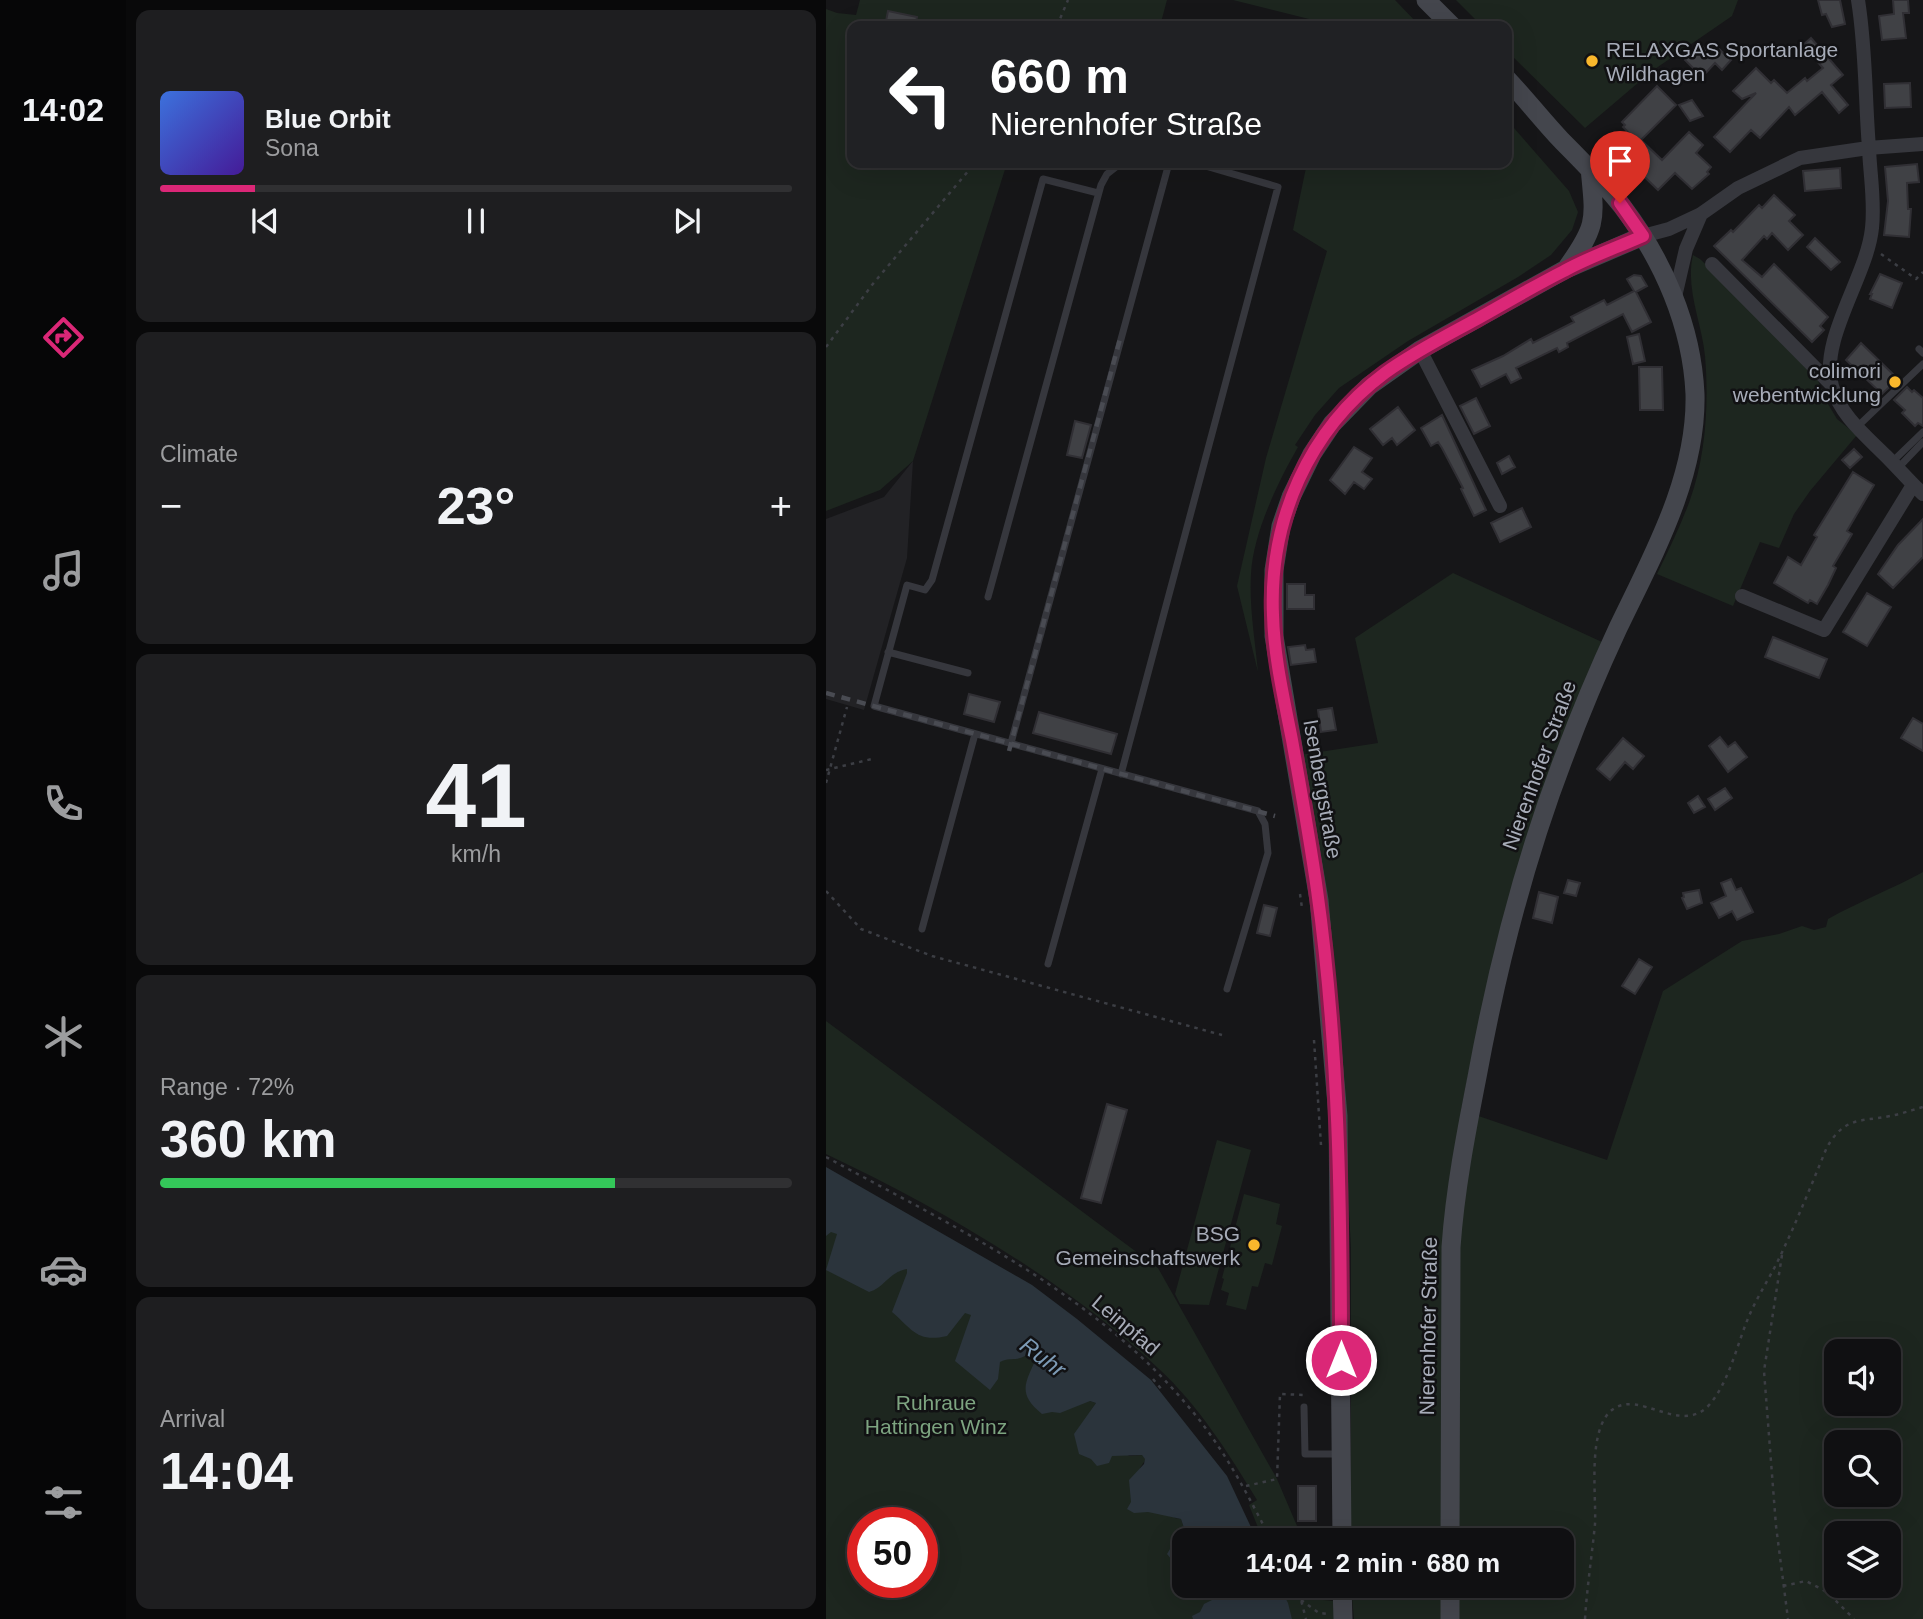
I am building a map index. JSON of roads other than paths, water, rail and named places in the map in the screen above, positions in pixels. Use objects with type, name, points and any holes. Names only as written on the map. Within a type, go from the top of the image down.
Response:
[{"type":"main road","points":[[1426,0],[1447,21]]},
{"type":"main road","name":"Nierenhofer Straße","points":[[1450,1528],[1451,1247],[1454,1208],[1502,957],[1536,836],[1578,719],[1674,505],[1692,436],[1695,394],[1675,297],[1643,236],[1620,203],[1590,168],[1512,84]]},
{"type":"main road","points":[[1566,269],[1586,240],[1593,223],[1590,168]]},
{"type":"main road","name":"Isenbergstraße","points":[[1342,1528],[1338,1116],[1334,1052],[1313,860],[1276,657],[1274,570],[1281,526],[1290,497],[1321,440],[1369,386],[1420,350],[1566,269],[1643,236]]},
{"type":"main road","points":[[1337,1616],[1340,1598]]},
{"type":"main road","points":[[1450,1598],[1450,1619]]},
{"type":"street","points":[[1742,596],[1824,629],[1918,490],[1840,407],[1831,384],[1830,365],[1834,341],[1868,249],[1873,215],[1866,70],[1858,0]]},
{"type":"street","points":[[1643,236],[1669,229],[1700,214],[1738,188],[1807,156],[1923,144]]},
{"type":"street","points":[[1675,297],[1686,249],[1700,214]]},
{"type":"street","points":[[1712,264],[1831,384]]},
{"type":"street","points":[[1420,350],[1500,506]]},
{"type":"lane","points":[[988,597],[1098,193],[1103,178],[1115,168]]},
{"type":"lane","points":[[1011,743],[1168,168]]},
{"type":"lane","points":[[1121,774],[1278,187],[1212,168]]},
{"type":"lane","points":[[1098,193],[1043,179],[932,580],[925,590],[907,585],[874,706],[1258,811],[1264,818],[1268,853],[1227,989]]},
{"type":"lane","points":[[1857,427],[1923,364]]},
{"type":"lane","points":[[1895,465],[1923,432]]},
{"type":"lane","points":[[1895,465],[1923,442]]},
{"type":"lane","points":[[888,652],[968,673]]},
{"type":"lane","points":[[922,929],[975,734]]},
{"type":"lane","points":[[1048,964],[1102,769]]},
{"type":"lane","points":[[1304,1408],[1305,1454],[1341,1454]]},
{"type":"water","name":"Ruhr","points":[[826,1167],[1032,1285],[1151,1380],[1227,1476],[1251,1528],[1184,1528],[1181,1519],[1148,1512],[1134,1513],[1127,1509],[1131,1502],[1129,1480],[1144,1464],[1145,1459],[1142,1455],[1112,1456],[1109,1463],[1097,1466],[1091,1459],[1079,1454],[1074,1434],[1096,1403],[1090,1401],[1060,1413],[1042,1414],[1028,1399],[1026,1392],[1027,1379],[1038,1354],[1032,1351],[1018,1359],[1000,1362],[998,1379],[990,1390],[955,1361],[971,1315],[965,1313],[947,1336],[929,1338],[916,1333],[892,1312],[907,1269],[896,1273],[869,1292],[826,1270],[837,1234],[831,1232],[826,1236]]},
{"type":"water","points":[[1172,1540],[1172,1560],[1167,1554]]},
{"type":"water","points":[[1216,1598],[1285,1598],[1292,1619],[1193,1619],[1192,1616],[1200,1612],[1204,1604]]},
{"type":"railway","points":[[1009,751],[1120,339]]},
{"type":"railway","points":[[826,693],[1275,816]]},
{"type":"place","name":"RELAXGAS Sportanlage Wildhagen","points":[[1592,61]]},
{"type":"place","name":"colimori webentwicklung","points":[[1895,382]]},
{"type":"place","name":"BSG Gemeinschaftswerk","points":[[1254,1245]]},
{"type":"park label","name":"Ruhraue Hattingen Winz","points":[[936,1414]]}]
